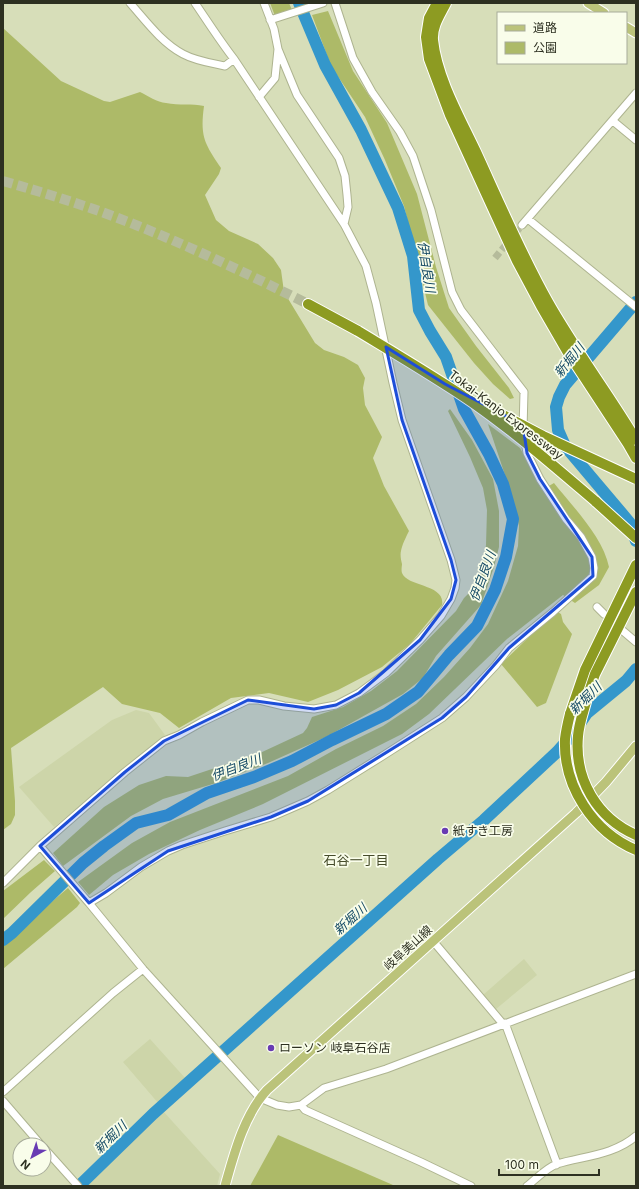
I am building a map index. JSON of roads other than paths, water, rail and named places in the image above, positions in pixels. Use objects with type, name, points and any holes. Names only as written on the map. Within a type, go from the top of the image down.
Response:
[{"type":"highway","points":[[437,3],[429,18],[426,37],[429,59],[450,116],[517,261],[541,306],[590,378],[636,458]]},
{"type":"highway","points":[[446,3],[435,23],[433,38],[436,58],[443,81],[525,258],[570,348]]},
{"type":"highway","name":"Tokai-Kanjo Expressway","points":[[308,304],[358,331],[472,403],[535,450],[636,538]]},
{"type":"highway","points":[[590,378],[636,431]]},
{"type":"highway","points":[[444,384],[543,436],[636,479]]},
{"type":"highway","points":[[618,410],[636,440]]},
{"type":"highway","points":[[636,565],[585,670],[570,714],[565,738],[568,770],[579,798],[599,824],[611,835],[627,846],[636,850]]},
{"type":"highway","points":[[636,592],[595,674],[587,698],[578,735],[579,765],[588,791],[599,808],[612,821],[636,835]]},
{"type":"main road","points":[[588,3],[602,12]]},
{"type":"main road","points":[[627,28],[636,33]]},
{"type":"main road","name":"岐阜美山線","points":[[225,1186],[234,1153],[247,1122],[260,1098],[267,1090],[576,813],[606,782],[636,746]]},
{"type":"street","points":[[130,3],[158,35],[172,47],[184,54],[200,60],[225,66],[234,59]]},
{"type":"street","points":[[3,883],[40,846],[125,772],[164,741],[248,700],[259,700],[284,706],[314,709],[336,705],[360,693],[386,674],[420,640],[441,616],[451,599],[455,588],[456,580],[451,560],[402,420],[376,303],[366,266],[344,224],[195,3]]},
{"type":"street","points":[[264,3],[274,19],[274,29],[278,49],[297,94],[339,158],[345,176],[348,207],[344,224]]},
{"type":"street","points":[[274,19],[323,3]]},
{"type":"street","points":[[89,903],[168,851],[182,845],[271,817],[308,801],[375,761],[442,718],[466,697],[496,665],[509,648],[553,612],[593,576],[594,568],[592,557],[581,537],[566,519],[540,479],[527,453],[523,430],[524,392],[462,310],[452,292],[431,210],[413,156],[400,132],[372,92],[353,58],[334,3]]},
{"type":"street","points":[[259,97],[275,78],[278,49]]},
{"type":"street","points":[[522,225],[636,93]]},
{"type":"street","points":[[613,121],[636,140]]},
{"type":"street","points":[[528,219],[636,307]]},
{"type":"street","points":[[597,607],[604,614]]},
{"type":"street","points":[[623,631],[636,642]]},
{"type":"street","points":[[40,846],[143,969],[260,1098],[277,1105],[289,1107],[301,1105],[324,1088],[386,1069],[636,974]]},
{"type":"street","points":[[433,941],[504,1023],[556,1161],[556,1165]]},
{"type":"street","points":[[3,1092],[113,993],[143,969]]},
{"type":"street","points":[[3,1102],[34,1137]]},
{"type":"street","points":[[301,1105],[305,1110],[471,1186]]},
{"type":"street","points":[[527,1186],[541,1174],[556,1165],[602,1153],[628,1143],[636,1136]]},
{"type":"street","points":[[52,1157],[78,1186]]},
{"type":"waterway","name":"伊自良川","points":[[3,940],[83,863],[136,823],[168,815],[207,793],[254,777],[292,761],[386,714],[418,692],[449,655],[477,626],[495,590],[506,557],[513,519],[503,484],[489,454],[464,409],[446,357],[419,310],[413,256],[398,208],[361,130],[325,65],[299,3]]},
{"type":"waterway","name":"新堀川","points":[[636,302],[565,385],[556,407],[558,430],[565,446],[630,523],[636,541]]},
{"type":"waterway","name":"新堀川","points":[[82,1186],[81,1184],[153,1114],[438,859],[484,820],[557,752],[573,734],[587,713],[626,681],[636,669]]},
{"type":"tunnel","points":[[3,181],[87,207],[126,221],[231,266],[308,304]]},
{"type":"tunnel","points":[[495,258],[522,225]]},
{"type":"place","name":"紙すき工房","points":[[445,831]]},
{"type":"place","name":"ローソン 岐阜石谷店","points":[[271,1048]]},
{"type":"district","name":"石谷一丁目","points":[[356,860]]}]
